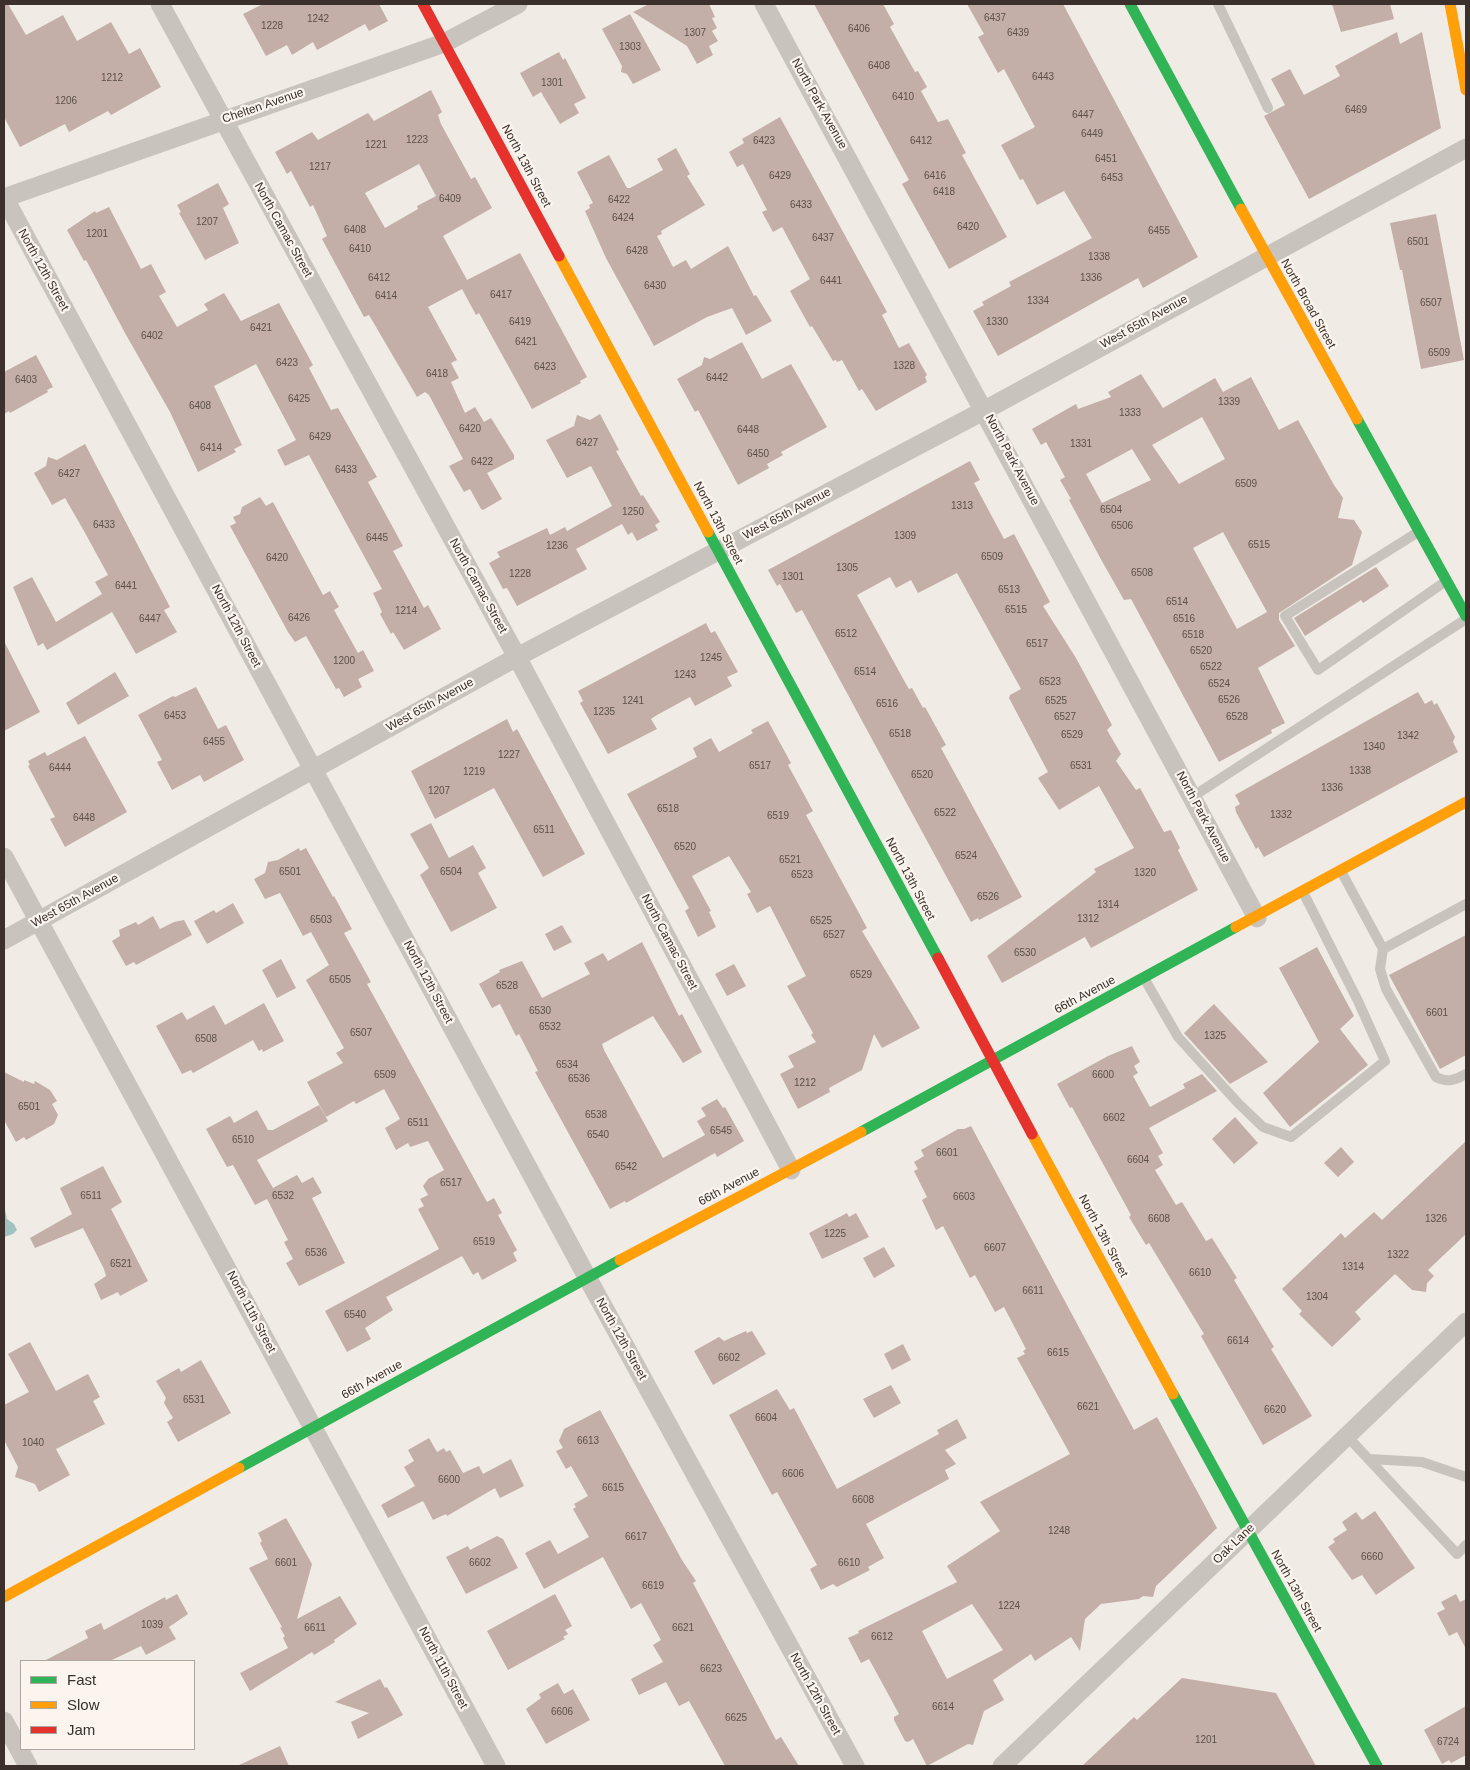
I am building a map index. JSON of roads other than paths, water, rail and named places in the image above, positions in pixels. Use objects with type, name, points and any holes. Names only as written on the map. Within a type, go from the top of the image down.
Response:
[{"type":"street","name":"North Camac Street","points":[[160,4],[517,657],[791,1170]]},
{"type":"street","name":"North 13th Street","points":[[423,4],[1247,1532],[1377,1766]]},
{"type":"street","name":"Chelten Avenue","points":[[4,198],[444,43],[518,4]]},
{"type":"street","name":"North Park Avenue","points":[[764,4],[985,410],[1257,918]]},
{"type":"street","name":"North Broad Street","points":[[1130,4],[1466,617]]},
{"type":"street","points":[[1450,4],[1466,90]]},
{"type":"street","name":"West 65th Avenue","points":[[4,940],[517,657],[985,410],[1266,255],[1466,148]]},
{"type":"street","name":"North 12th Street","points":[[4,198],[587,1277],[855,1766]]},
{"type":"street","name":"66th Avenue","points":[[4,1597],[587,1277],[791,1170],[992,1059],[1257,918],[1466,802]]},
{"type":"street","name":"North 11th Street","points":[[4,857],[496,1766]]},
{"type":"street","name":"Oak Lane","points":[[1002,1766],[1466,1322]]},
{"type":"street","points":[[4,1721],[28,1766]]},
{"type":"lane","points":[[1218,4],[1268,108]]},
{"type":"lane","points":[[1419,531],[1286,616],[1318,670],[1446,580]]},
{"type":"lane","points":[[1192,798],[1466,617]]},
{"type":"lane","points":[[1341,871],[1383,949],[1380,969],[1386,988],[1436,1077],[1444,1081],[1454,1080],[1466,1074]]},
{"type":"lane","points":[[1144,978],[1178,1037],[1238,1103],[1263,1127],[1290,1137],[1385,1061],[1358,1001],[1303,892]]},
{"type":"lane","points":[[1383,949],[1466,904]]},
{"type":"lane","points":[[1347,1436],[1457,1554],[1466,1545]]},
{"type":"lane","points":[[1369,1459],[1422,1462],[1466,1477]]},
{"type":"water","points":[[4,1205],[7,1219],[14,1224],[17,1230],[13,1234],[4,1237]]}]
